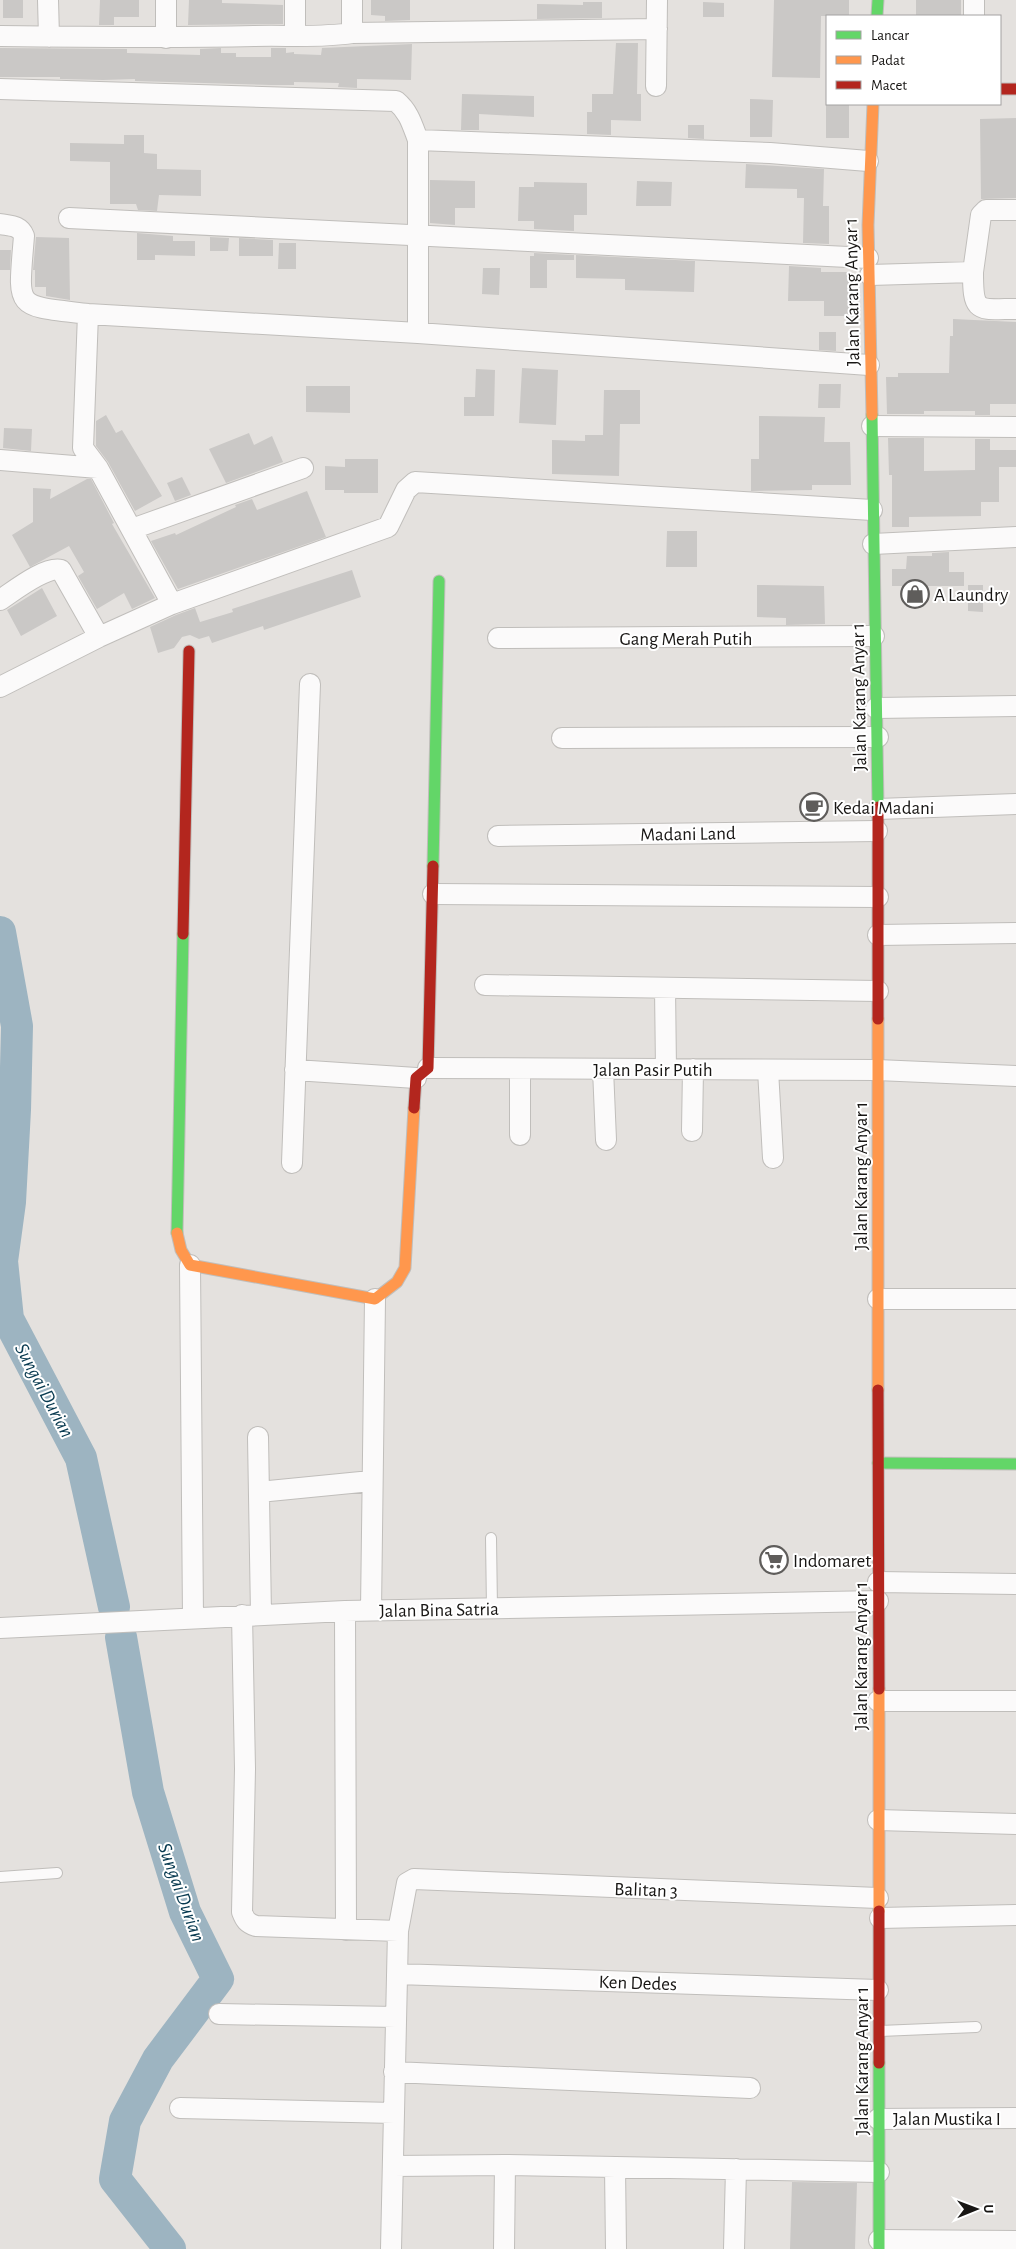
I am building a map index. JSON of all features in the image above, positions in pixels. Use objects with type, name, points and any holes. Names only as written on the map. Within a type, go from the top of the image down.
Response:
[{"type":"main road","points":[[877,15],[878,0]]},
{"type":"main road","points":[[1001,89],[1016,88]]},
{"type":"main road","name":"Jalan Karang Anyar 1","points":[[873,105],[868,160],[869,365],[872,426],[874,636],[878,737],[879,2245]]},
{"type":"main road","points":[[189,651],[177,1231],[180,1250],[190,1265],[376,1300],[396,1285],[402,1278],[405,1268],[422,1073],[433,894],[439,581]]},
{"type":"main road","points":[[878,1463],[1016,1464]]},
{"type":"street","points":[[48,0],[49,37]]},
{"type":"street","points":[[166,0],[166,38]]},
{"type":"street","points":[[295,0],[295,35]]},
{"type":"street","points":[[352,0],[352,33]]},
{"type":"street","points":[[656,86],[657,0]]},
{"type":"street","points":[[974,0],[974,15]]},
{"type":"street","points":[[0,36],[166,38],[295,35],[328,37],[352,33],[657,30]]},
{"type":"street","points":[[0,89],[396,101],[410,116],[418,140],[418,333]]},
{"type":"street","points":[[418,140],[770,153],[868,160]]},
{"type":"street","points":[[1016,210],[986,210],[981,215],[973,272],[973,297],[977,306],[982,309],[1016,309]]},
{"type":"street","points":[[69,218],[419,234],[973,272]]},
{"type":"street","points":[[0,224],[18,227],[24,236],[20,289],[24,301],[36,308],[88,314],[418,333],[869,365]]},
{"type":"street","points":[[88,314],[82,442],[85,453],[98,468],[172,604]]},
{"type":"street","points":[[872,426],[1016,427]]},
{"type":"street","points":[[0,460],[98,468]]},
{"type":"street","points":[[132,529],[303,468]]},
{"type":"street","points":[[0,687],[99,637],[172,604],[388,527],[406,490],[415,482],[872,510]]},
{"type":"street","points":[[873,544],[1016,537]]},
{"type":"street","points":[[0,600],[45,572],[55,569],[60,570],[99,637]]},
{"type":"street","name":"Gang Merah Putih","points":[[498,638],[874,636]]},
{"type":"street","points":[[292,1164],[310,684]]},
{"type":"street","points":[[876,708],[1016,706]]},
{"type":"street","points":[[562,738],[878,737]]},
{"type":"street","points":[[878,809],[1016,804]]},
{"type":"street","name":"Madani Land","points":[[498,836],[877,831]]},
{"type":"street","points":[[433,894],[878,897]]},
{"type":"street","points":[[878,935],[1016,933]]},
{"type":"street","points":[[485,985],[878,991]]},
{"type":"street","points":[[665,988],[666,1069]]},
{"type":"street","points":[[520,1069],[520,1135]]},
{"type":"street","name":"Jalan Pasir Putih","points":[[295,1070],[422,1073],[520,1069],[877,1070],[1016,1076]]},
{"type":"street","points":[[604,1069],[606,1140]]},
{"type":"street","points":[[692,1131],[693,1069]]},
{"type":"street","points":[[768,1070],[772,1158]]},
{"type":"street","points":[[190,1265],[193,1618]]},
{"type":"street","points":[[878,1299],[1016,1299]]},
{"type":"street","points":[[371,1610],[371,1481],[376,1300]]},
{"type":"street","points":[[258,1437],[259,1492],[245,1769],[242,1912],[244,1919],[249,1924],[256,1926],[398,1931],[391,2249]]},
{"type":"street","points":[[259,1492],[371,1481]]},
{"type":"street","name":"Jalan Bina Satria","points":[[0,1628],[252,1614],[371,1610],[492,1609],[1016,1584]]},
{"type":"street","points":[[345,1611],[346,1930]]},
{"type":"street","points":[[878,1701],[1016,1701]]},
{"type":"street","points":[[878,1820],[1016,1824]]},
{"type":"street","name":"Balitan 3","points":[[398,1931],[404,1890],[407,1883],[414,1879],[1016,1915]]},
{"type":"street","name":"Ken Dedes","points":[[397,1974],[878,1990]]},
{"type":"street","points":[[219,2014],[396,2017]]},
{"type":"street","points":[[394,2072],[750,2088]]},
{"type":"street","points":[[180,2108],[394,2113]]},
{"type":"street","name":"Jalan Mustika I","points":[[878,2118],[1016,2118]]},
{"type":"street","points":[[393,2166],[505,2165],[879,2172]]},
{"type":"street","points":[[504,2249],[505,2165]]},
{"type":"street","points":[[615,2167],[616,2249]]},
{"type":"street","points":[[734,2249],[736,2170]]},
{"type":"street","points":[[879,2245],[1016,2241]]},
{"type":"lane","points":[[491,1538],[492,1609]]},
{"type":"lane","points":[[0,1877],[57,1873]]},
{"type":"lane","points":[[880,2031],[976,2028]]},
{"type":"building","points":[[3,0],[23,0],[23,18],[3,18]]},
{"type":"building","points":[[100,0],[139,0],[139,17],[114,17],[114,25],[99,25]]},
{"type":"building","points":[[189,0],[222,0],[222,3],[283,5],[283,24],[188,25]]},
{"type":"building","points":[[371,0],[410,0],[410,20],[385,21],[385,16],[371,15]]},
{"type":"building","points":[[774,0],[849,0],[849,15],[821,16],[820,78],[772,77]]},
{"type":"building","points":[[916,0],[961,0],[961,15],[916,15]]},
{"type":"building","points":[[583,2],[602,2],[602,18],[537,19],[537,4],[583,5]]},
{"type":"building","points":[[703,2],[724,3],[724,17],[703,17]]},
{"type":"building","points":[[616,43],[638,43],[637,94],[641,94],[641,121],[611,120],[611,135],[587,134],[587,112],[592,112],[592,94],[613,94]]},
{"type":"building","points":[[412,44],[411,80],[357,79],[357,88],[338,87],[339,83],[294,82],[294,85],[271,85],[135,81],[135,79],[0,77],[0,48],[127,49],[127,53],[200,55],[200,49],[221,48],[221,53],[236,53],[236,57],[271,57],[271,48],[286,48],[286,53],[321,55],[322,48]]},
{"type":"building","points":[[462,94],[534,96],[534,117],[479,114],[479,130],[461,130]]},
{"type":"building","points":[[750,99],[773,100],[772,137],[750,137]]},
{"type":"building","points":[[826,105],[849,105],[849,138],[826,138]]},
{"type":"building","points":[[1016,118],[1016,198],[981,199],[980,119]]},
{"type":"building","points":[[688,125],[704,125],[704,139],[688,138]]},
{"type":"building","points":[[124,135],[144,135],[144,153],[157,154],[157,169],[201,170],[201,196],[159,195],[157,211],[138,210],[136,204],[110,204],[110,162],[70,161],[70,143],[124,144]]},
{"type":"building","points":[[746,164],[824,169],[823,206],[829,206],[829,244],[803,243],[804,198],[797,198],[797,189],[745,188]]},
{"type":"building","points":[[430,180],[475,181],[475,208],[455,208],[455,225],[430,223]]},
{"type":"building","points":[[637,181],[672,182],[671,206],[636,206]]},
{"type":"building","points":[[534,182],[587,183],[587,215],[574,215],[574,231],[534,229],[534,221],[518,221],[519,187],[534,187]]},
{"type":"building","points":[[137,233],[173,236],[173,241],[195,241],[195,256],[155,255],[155,260],[137,260]]},
{"type":"building","points":[[36,237],[69,238],[70,300],[46,296],[46,287],[35,287],[35,270],[33,270]]},
{"type":"building","points":[[210,237],[229,238],[228,251],[210,251]]},
{"type":"building","points":[[239,238],[273,240],[273,256],[239,256]]},
{"type":"building","points":[[279,243],[296,243],[296,269],[278,269]]},
{"type":"building","points":[[0,250],[11,250],[10,270],[0,270]]},
{"type":"building","points":[[534,253],[574,255],[574,260],[547,260],[547,288],[530,288],[530,256],[534,256]]},
{"type":"building","points":[[576,255],[695,261],[694,292],[625,290],[625,279],[576,278]]},
{"type":"building","points":[[789,266],[821,268],[821,272],[849,272],[849,316],[824,316],[824,301],[788,301]]},
{"type":"building","points":[[483,268],[500,268],[499,295],[482,294]]},
{"type":"building","points":[[953,319],[1016,322],[1016,404],[990,404],[990,415],[975,415],[975,411],[924,411],[924,414],[887,414],[886,377],[898,377],[898,373],[949,373],[950,336],[953,336]]},
{"type":"building","points":[[819,332],[836,332],[836,351],[819,350]]},
{"type":"building","points":[[522,368],[558,370],[556,425],[519,423]]},
{"type":"building","points":[[476,369],[495,370],[494,416],[464,416],[464,397],[475,397]]},
{"type":"building","points":[[819,384],[841,384],[840,408],[818,408]]},
{"type":"building","points":[[306,386],[350,386],[350,413],[306,412]]},
{"type":"building","points":[[604,390],[640,390],[640,424],[620,424],[619,476],[552,474],[552,440],[585,441],[585,435],[603,435]]},
{"type":"building","points":[[106,415],[116,433],[122,430],[162,496],[135,511],[108,462],[96,446],[96,421]]},
{"type":"building","points":[[759,416],[825,417],[824,442],[850,442],[851,485],[812,485],[812,490],[751,491],[751,459],[759,459]]},
{"type":"building","points":[[4,428],[32,429],[31,451],[3,448]]},
{"type":"building","points":[[249,433],[254,445],[272,436],[283,462],[226,483],[209,449]]},
{"type":"building","points":[[888,438],[924,438],[924,471],[975,470],[975,439],[990,439],[990,450],[1016,450],[1016,467],[999,467],[999,502],[981,502],[981,516],[909,517],[909,527],[892,527],[892,475],[889,475]]},
{"type":"building","points":[[345,459],[378,459],[378,493],[344,493],[344,490],[325,490],[325,466],[345,467]]},
{"type":"building","points":[[182,477],[191,495],[175,501],[167,483]]},
{"type":"building","points":[[87,479],[91,479],[114,523],[112,524],[155,598],[132,609],[124,593],[97,609],[78,576],[84,572],[69,546],[30,567],[12,535],[33,522],[33,488],[51,489],[50,499]]},
{"type":"building","points":[[307,491],[326,537],[178,589],[151,541],[175,533],[176,535],[236,507],[235,505],[252,499],[257,510]]},
{"type":"building","points":[[667,531],[697,531],[697,567],[666,567]]},
{"type":"building","points":[[949,552],[949,572],[964,572],[964,586],[892,586],[892,569],[906,569],[907,556],[932,556],[932,553]]},
{"type":"building","points":[[352,570],[361,597],[264,630],[263,626],[212,643],[209,636],[199,639],[190,635],[182,637],[174,648],[158,653],[150,627],[176,615],[195,608],[200,622],[233,612],[232,609]]},
{"type":"building","points":[[757,585],[824,586],[825,624],[786,625],[786,618],[757,617]]},
{"type":"building","points":[[968,585],[983,585],[983,612],[968,611]]},
{"type":"building","points":[[42,588],[57,616],[21,636],[7,610]]},
{"type":"building","points":[[792,2182],[857,2183],[855,2249],[790,2249]]},
{"type":"waterway","name":"Sungai Durian","points":[[0,932],[17,1026],[10,1202],[2,1261],[8,1319],[81,1458],[114,1607]]},
{"type":"waterway","name":"Sungai Durian","points":[[121,1637],[148,1792],[185,1912],[218,1979],[158,2059],[125,2121],[115,2179],[170,2249]]},
{"type":"traffic: fast","points":[[877,15],[878,0]]},
{"type":"traffic: fast","points":[[872,415],[878,807]]},
{"type":"traffic: fast","points":[[433,866],[439,581]]},
{"type":"traffic: fast","points":[[177,1233],[183,934]]},
{"type":"traffic: fast","points":[[878,1463],[1016,1464]]},
{"type":"traffic: fast","points":[[879,2063],[879,2249]]},
{"type":"traffic: slow","points":[[872,415],[868,225],[873,105]]},
{"type":"traffic: slow","points":[[878,1019],[878,1390]]},
{"type":"traffic: slow","points":[[177,1233],[181,1250],[190,1265],[375,1299],[397,1282],[405,1268],[414,1108]]},
{"type":"traffic: slow","points":[[879,1689],[879,1911]]},
{"type":"traffic: jam","points":[[1001,89],[1016,89]]},
{"type":"traffic: jam","points":[[183,934],[189,651]]},
{"type":"traffic: jam","points":[[878,807],[878,1019]]},
{"type":"traffic: jam","points":[[414,1108],[416,1078],[428,1068],[433,866]]},
{"type":"traffic: jam","points":[[878,1390],[879,1689]]},
{"type":"traffic: jam","points":[[879,1911],[879,2063]]},
{"type":"place","name":"A Laundry","points":[[915,594]]},
{"type":"place","name":"Kedai Madani","points":[[814,807]]},
{"type":"place","name":"Indomaret","points":[[774,1560]]}]
